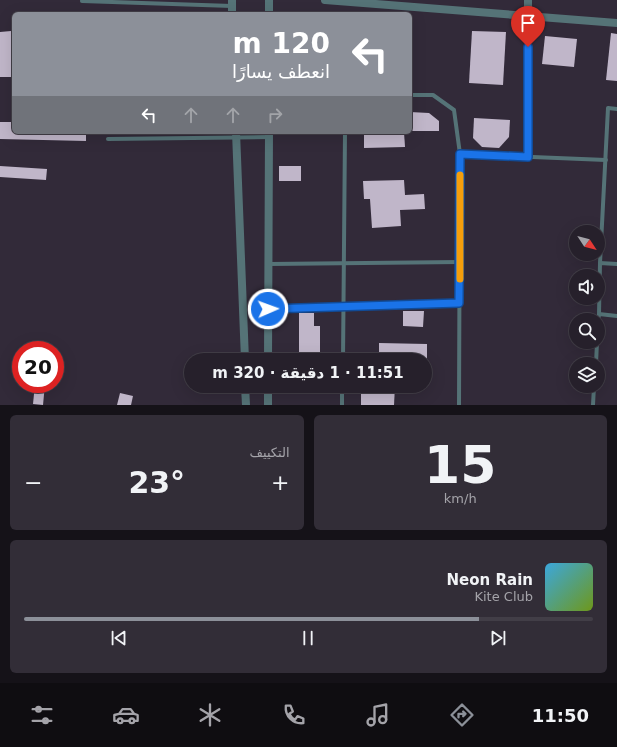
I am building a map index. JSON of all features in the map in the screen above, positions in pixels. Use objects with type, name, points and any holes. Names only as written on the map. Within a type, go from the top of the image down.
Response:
[{"type":"street","points":[[269,0],[269,12]]},
{"type":"street","points":[[325,0],[617,23]]},
{"type":"street","points":[[528,0],[528,16]]},
{"type":"street","points":[[268,353],[269,134]]},
{"type":"street","points":[[236,135],[244,353]]},
{"type":"street","points":[[245,393],[246,405]]},
{"type":"street","points":[[268,393],[268,405]]},
{"type":"lane","points":[[82,1],[232,7]]},
{"type":"lane","points":[[528,16],[528,157]]},
{"type":"lane","points":[[412,95],[433,95],[454,110],[460,154],[459,405]]},
{"type":"lane","points":[[599,313],[600,263],[608,108],[617,109]]},
{"type":"lane","points":[[108,139],[269,134]]},
{"type":"lane","points":[[343,353],[345,134]]},
{"type":"lane","points":[[460,154],[606,160]]},
{"type":"lane","points":[[268,264],[460,262]]},
{"type":"lane","points":[[600,263],[617,264]]},
{"type":"lane","points":[[268,309],[459,303]]},
{"type":"lane","points":[[605,315],[617,316]]},
{"type":"lane","points":[[342,393],[342,405]]},
{"type":"lane","points":[[593,405],[594,393]]},
{"type":"building","points":[[11,31],[12,77],[0,77],[0,32]]},
{"type":"building","points":[[472,31],[506,32],[503,85],[469,83]]},
{"type":"building","points":[[611,33],[617,34],[617,81],[606,80]]},
{"type":"building","points":[[545,36],[577,39],[574,67],[542,64]]},
{"type":"building","points":[[412,112],[429,113],[439,121],[439,131],[412,131]]},
{"type":"building","points":[[474,118],[510,120],[509,137],[499,148],[482,147],[473,138]]},
{"type":"building","points":[[0,122],[12,122],[12,134],[86,134],[86,141],[0,139]]},
{"type":"building","points":[[364,134],[404,134],[405,147],[364,148]]},
{"type":"building","points":[[0,166],[47,169],[46,180],[0,177]]},
{"type":"building","points":[[279,166],[301,166],[301,181],[279,181]]},
{"type":"building","points":[[404,180],[405,195],[424,194],[425,209],[400,210],[401,226],[372,228],[370,199],[364,199],[363,181]]},
{"type":"building","points":[[403,311],[424,311],[423,327],[403,326]]},
{"type":"building","points":[[299,313],[314,313],[314,326],[320,326],[320,353],[299,353]]},
{"type":"building","points":[[379,343],[427,344],[427,353],[379,353]]},
{"type":"building","points":[[34,393],[44,393],[43,405],[33,404]]},
{"type":"building","points":[[120,393],[133,396],[131,405],[117,405]]},
{"type":"building","points":[[361,393],[395,393],[394,405],[361,405]]},
{"type":"slow traffic","points":[[460,175],[460,279]]},
{"type":"route","points":[[268,309],[459,303],[460,154],[528,157],[528,47]]}]
